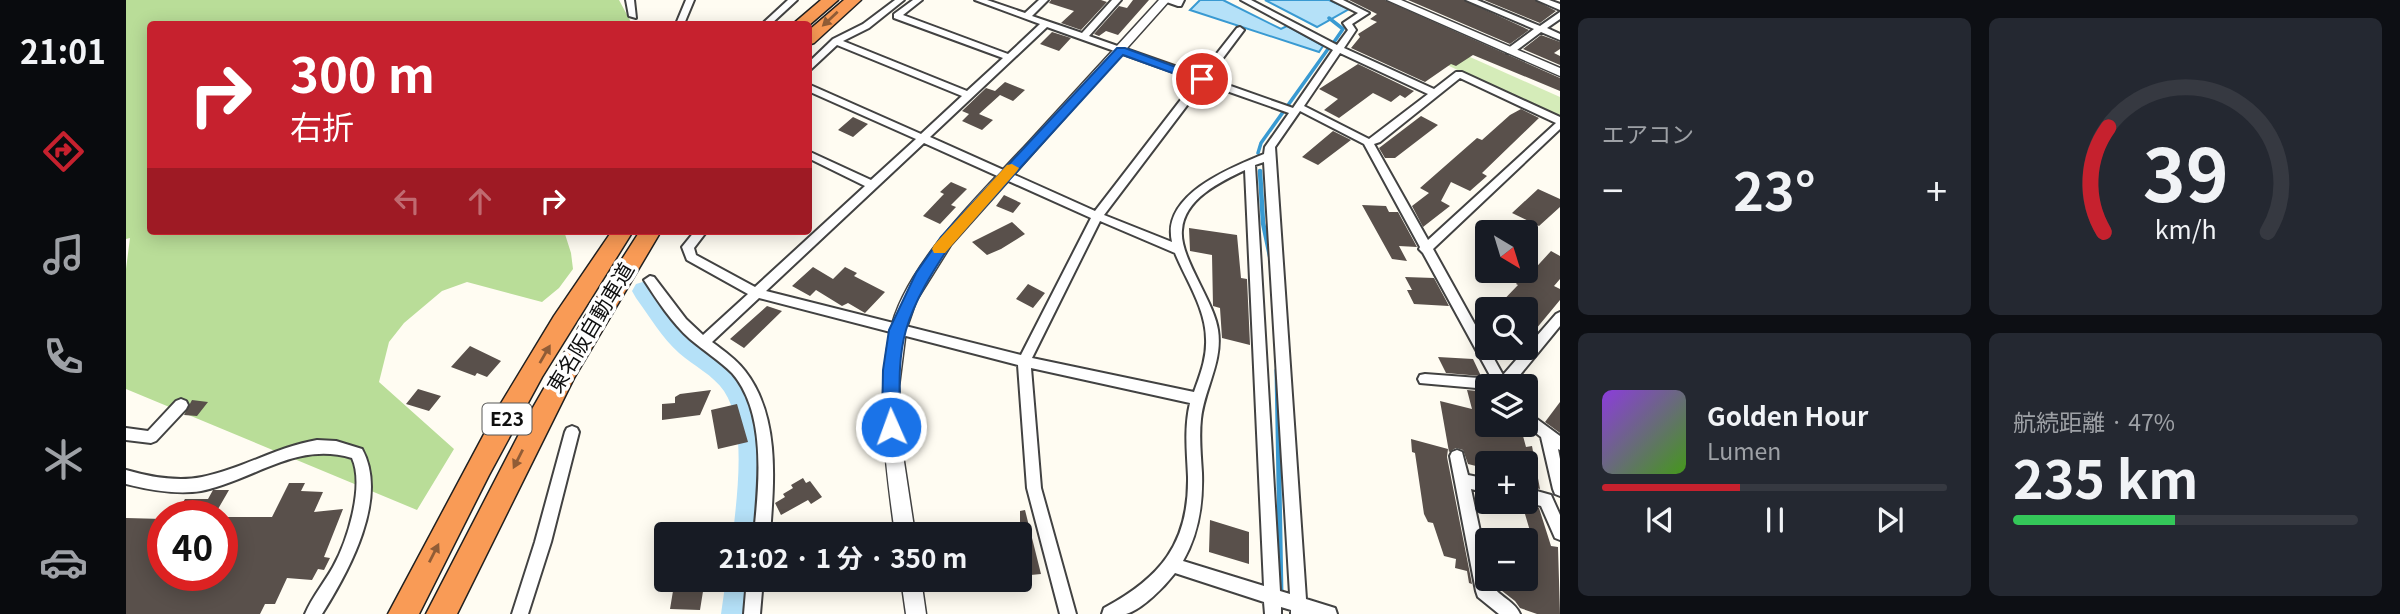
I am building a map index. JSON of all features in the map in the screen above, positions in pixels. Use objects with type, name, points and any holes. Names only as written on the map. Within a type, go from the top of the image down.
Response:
[{"type":"highway","points":[[805,21],[830,0]]},
{"type":"highway","points":[[812,36],[853,0]]},
{"type":"highway","name":"東名阪自動車道","points":[[403,614],[454,513],[529,381],[567,316],[620,235]]},
{"type":"highway","name":"東名阪自動車道","points":[[441,614],[551,395],[594,317],[648,235]]},
{"type":"street","points":[[630,0],[633,16]]},
{"type":"street","points":[[681,21],[690,0]]},
{"type":"street","points":[[769,21],[793,0]]},
{"type":"street","points":[[812,65],[836,41],[866,26],[900,0]]},
{"type":"street","points":[[918,0],[897,16],[1009,57]]},
{"type":"street","points":[[979,0],[1275,106],[1295,110],[1368,142],[1495,374]]},
{"type":"street","points":[[1083,37],[1117,0]]},
{"type":"street","points":[[904,522],[891,415],[891,370],[898,330],[909,300],[935,255],[1006,174],[1165,0],[1178,4],[1180,0]]},
{"type":"street","points":[[1245,0],[1338,49],[1435,93]]},
{"type":"street","points":[[1285,605],[1269,147],[1352,30],[1346,23],[1365,13],[1336,0]]},
{"type":"street","points":[[1392,0],[1560,72]]},
{"type":"street","points":[[1470,0],[1560,37]]},
{"type":"street","points":[[1541,0],[1560,7]]},
{"type":"street","points":[[1026,17],[1039,1]]},
{"type":"street","points":[[1510,51],[1560,15]]},
{"type":"street","points":[[704,342],[1045,24]]},
{"type":"street","points":[[1068,614],[1034,488],[1024,360],[1097,216],[1240,30]]},
{"type":"street","points":[[836,41],[968,95]]},
{"type":"street","points":[[1368,142],[1376,139],[1459,74],[1560,122],[1425,249]]},
{"type":"street","points":[[812,89],[1097,216],[1180,250]]},
{"type":"street","points":[[812,156],[873,185]]},
{"type":"street","points":[[1110,614],[1143,595],[1173,565],[1186,541],[1193,512],[1193,433],[1199,399],[1212,360],[1212,331],[1203,297],[1180,250],[1176,229],[1186,208],[1202,191],[1269,156]]},
{"type":"street","points":[[1250,164],[1285,605]]},
{"type":"street","points":[[698,235],[688,247],[691,257],[756,293],[898,330],[1199,399]]},
{"type":"street","points":[[650,280],[682,322],[723,356],[745,381],[759,414],[766,462],[763,522]]},
{"type":"street","points":[[1512,374],[1560,317]]},
{"type":"street","points":[[1425,379],[1475,384]]},
{"type":"street","points":[[126,434],[151,437],[181,405]]},
{"type":"street","points":[[1538,427],[1560,444]]},
{"type":"street","points":[[520,614],[543,542],[572,432]]},
{"type":"street","points":[[1547,434],[1560,489]]},
{"type":"street","points":[[126,477],[181,485],[202,484],[233,475],[298,448],[342,447],[357,453],[363,462],[364,475],[350,547],[313,614]]},
{"type":"street","points":[[1457,456],[1484,591],[1512,614]]},
{"type":"street","points":[[1461,480],[1475,483]]},
{"type":"street","points":[[1538,498],[1546,500],[1560,533]]},
{"type":"street","points":[[1173,565],[1285,605],[1329,614]]},
{"type":"street","points":[[752,614],[754,592]]},
{"type":"street","points":[[913,592],[916,614]]},
{"type":"green space","points":[[126,0],[619,0],[630,21],[147,21],[147,235],[565,235],[573,269],[559,288],[542,302],[467,282],[442,291],[404,323],[389,342],[379,382],[454,449],[417,510],[126,389],[126,269],[130,238],[126,239]]},
{"type":"green space","points":[[1461,53],[1560,97],[1560,119],[1445,64]]},
{"type":"water","points":[[1200,0],[1223,0],[1281,29],[1287,26],[1323,46],[1319,52],[1190,10]]},
{"type":"water","points":[[1265,0],[1329,0],[1349,9],[1317,27]]},
{"type":"building","points":[[1051,0],[1107,2],[1081,30],[1061,23],[1074,11],[1049,3]]},
{"type":"building","points":[[1133,0],[1149,0],[1118,35],[1106,31],[1099,36],[1094,34],[1119,6],[1127,8]]},
{"type":"building","points":[[1349,0],[1385,0],[1560,78],[1560,91],[1473,55],[1456,66],[1451,64],[1425,82],[1351,48],[1360,37],[1358,34],[1377,22],[1370,19],[1377,14]]},
{"type":"building","points":[[1408,0],[1464,0],[1529,30],[1510,44]]},
{"type":"building","points":[[1484,0],[1535,0],[1556,11],[1540,23]]},
{"type":"building","points":[[1052,32],[1071,38],[1059,51],[1040,44]]},
{"type":"building","points":[[1541,35],[1560,42],[1560,49],[1554,53],[1560,56],[1560,65],[1523,49]]},
{"type":"building","points":[[1358,64],[1414,91],[1405,98],[1400,95],[1391,102],[1373,93],[1339,118],[1324,110],[1338,99],[1319,89]]},
{"type":"building","points":[[1005,82],[1025,90],[1013,101],[1000,95],[979,114],[993,120],[982,130],[962,121],[969,114],[962,111],[986,88],[995,91]]},
{"type":"building","points":[[1521,109],[1539,118],[1482,173],[1487,176],[1470,191],[1451,182],[1441,201],[1450,206],[1423,227],[1412,206],[1429,193],[1420,188],[1477,138],[1482,140],[1510,115]]},
{"type":"building","points":[[1421,116],[1438,125],[1395,158],[1385,158],[1379,148]]},
{"type":"building","points":[[853,117],[868,124],[853,137],[838,130]]},
{"type":"building","points":[[1333,131],[1351,140],[1318,165],[1302,157]]},
{"type":"building","points":[[951,182],[967,189],[951,205],[956,207],[940,224],[923,216],[944,194],[940,192]]},
{"type":"building","points":[[1538,189],[1560,199],[1560,207],[1539,226],[1538,220],[1527,220],[1512,213]]},
{"type":"building","points":[[1004,195],[1021,203],[1013,213],[996,206]]},
{"type":"building","points":[[1362,205],[1386,206],[1389,212],[1398,212],[1417,247],[1399,246],[1407,261],[1392,259]]},
{"type":"building","points":[[1012,222],[1025,234],[1001,249],[987,255],[972,242]]},
{"type":"building","points":[[1189,228],[1237,235],[1241,278],[1247,279],[1250,345],[1222,338],[1220,308],[1213,306],[1212,255],[1190,251]]},
{"type":"building","points":[[1551,251],[1560,256],[1560,279],[1554,286],[1560,289],[1560,300],[1538,327],[1538,297],[1506,297],[1518,285],[1516,284],[1538,284],[1538,265]]},
{"type":"building","points":[[813,267],[833,279],[845,267],[857,273],[854,276],[885,292],[865,313],[848,303],[842,306],[816,290],[810,296],[792,286]]},
{"type":"building","points":[[1405,277],[1434,278],[1449,306],[1414,304],[1407,290],[1412,290]]},
{"type":"building","points":[[1028,284],[1045,293],[1033,308],[1016,299]]},
{"type":"building","points":[[767,306],[782,311],[744,348],[730,339]]},
{"type":"building","points":[[470,346],[501,361],[487,377],[477,373],[475,376],[451,367]]},
{"type":"building","points":[[1438,357],[1473,359],[1480,374],[1475,375],[1446,373]]},
{"type":"building","points":[[418,389],[441,396],[429,411],[406,404]]},
{"type":"building","points":[[711,390],[700,415],[662,420],[662,404],[675,403],[675,397],[680,394]]},
{"type":"building","points":[[1467,390],[1475,391],[1475,437],[1523,437],[1526,447],[1532,446],[1533,451],[1475,451],[1475,466],[1468,464],[1463,450],[1456,448],[1449,452],[1440,401],[1472,409]]},
{"type":"building","points":[[192,400],[208,402],[197,416],[184,415]]},
{"type":"building","points":[[1560,402],[1560,433],[1545,422]]},
{"type":"building","points":[[737,404],[748,442],[718,449],[711,410]]},
{"type":"building","points":[[1411,439],[1448,449],[1447,457],[1472,584],[1469,583],[1467,571],[1455,568],[1456,559],[1444,556],[1433,523],[1428,522],[1424,514]]},
{"type":"building","points":[[803,478],[806,483],[810,481],[822,497],[811,504],[808,500],[781,515],[775,503],[793,488],[791,485]]},
{"type":"building","points":[[289,483],[305,483],[301,491],[323,492],[314,512],[343,509],[324,557],[330,558],[324,570],[318,569],[312,580],[287,578],[275,604],[265,604],[260,614],[126,614],[126,518],[147,519],[147,591],[238,591],[238,517],[272,517]]},
{"type":"building","points":[[213,490],[229,490],[223,500],[184,500],[185,499],[208,499]]},
{"type":"building","points":[[1539,508],[1551,546],[1558,547],[1560,614],[1537,614],[1520,608],[1502,591],[1538,591],[1538,528],[1529,528],[1525,514],[1538,514]]},
{"type":"building","points":[[1025,510],[1028,522],[1020,522],[1020,511]]},
{"type":"building","points":[[1210,520],[1249,532],[1249,564],[1209,552]]},
{"type":"building","points":[[1032,538],[1041,574],[1032,575]]},
{"type":"building","points":[[673,592],[703,592],[700,610],[670,609]]},
{"type":"waterway","points":[[1329,18],[1343,29],[1334,42]]},
{"type":"waterway","points":[[1258,153],[1261,143],[1328,49]]},
{"type":"waterway","points":[[1260,171],[1263,223],[1271,261]]},
{"type":"waterway","points":[[646,291],[683,339],[730,377],[744,399],[753,437],[751,522]]},
{"type":"waterway","points":[[1277,370],[1281,596]]},
{"type":"waterway","points":[[740,614],[743,592]]},
{"type":"slow traffic","points":[[939,249],[1012,168]]},
{"type":"route","points":[[891,427],[891,370],[898,330],[921,277],[946,240],[1121,51],[1202,79]]}]
